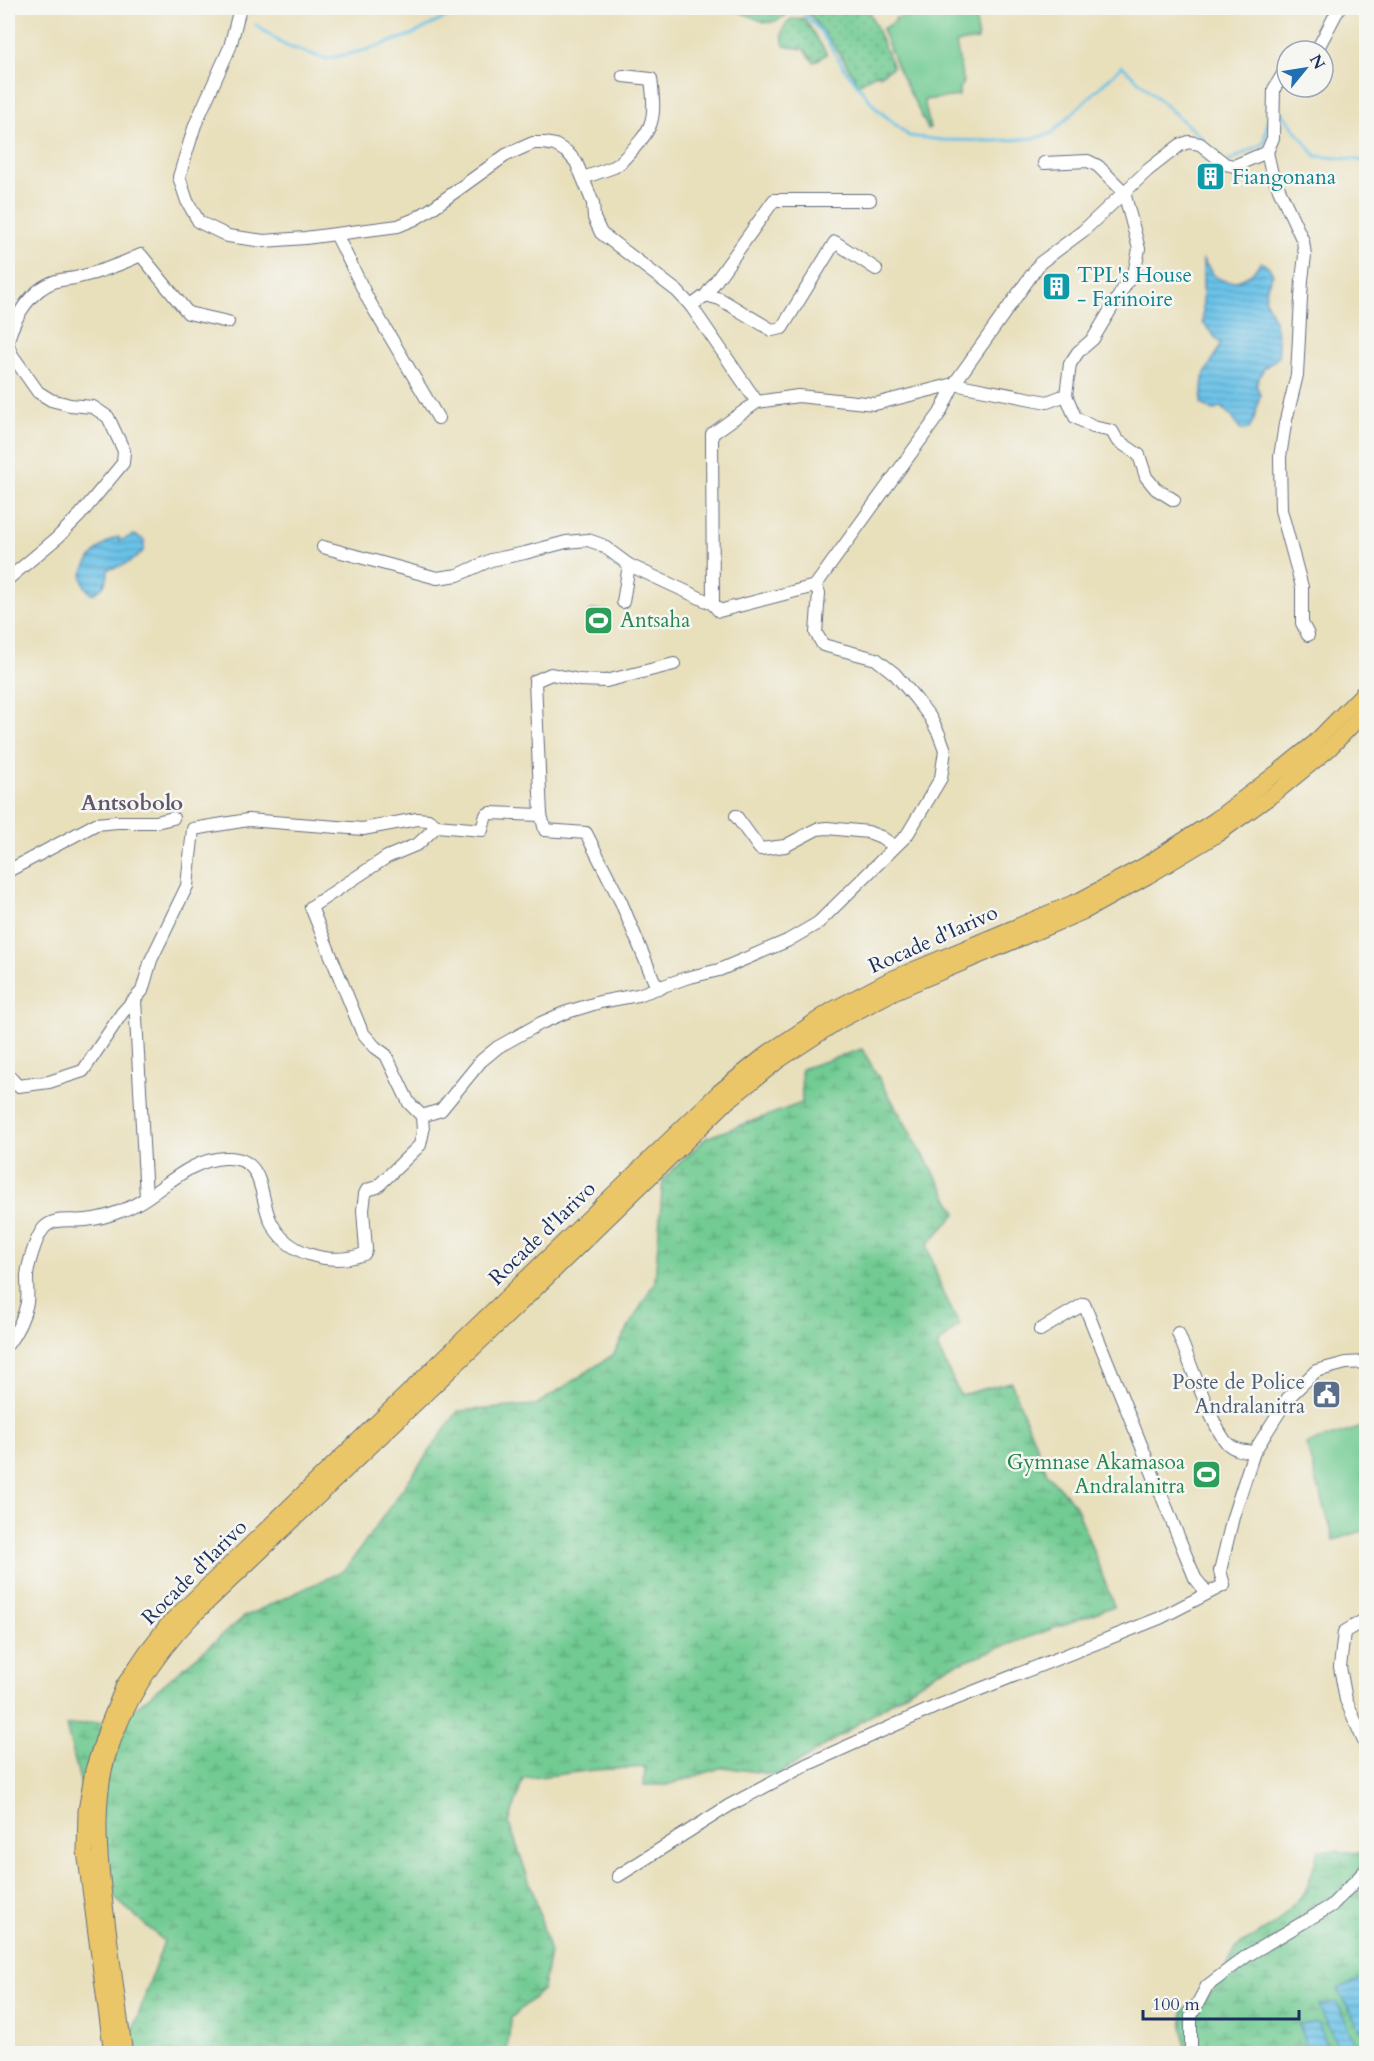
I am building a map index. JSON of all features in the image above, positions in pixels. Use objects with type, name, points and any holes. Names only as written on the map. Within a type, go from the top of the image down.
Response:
[{"type":"main road","name":"Rocade d'Iarivo","points":[[112,2054],[85,1851],[86,1811],[93,1770],[124,1685],[169,1623],[719,1092],[769,1052],[832,1010],[889,980],[1080,900],[1145,865],[1215,820],[1279,771],[1314,742],[1366,690]]},
{"type":"main road","name":"Rocade d'Iarivo","points":[[125,2054],[99,1856],[101,1794],[107,1757],[121,1720],[146,1672],[169,1641],[727,1102],[778,1061],[839,1021],[896,991],[1085,911],[1148,876],[1218,834],[1278,791],[1328,750],[1366,711]]},
{"type":"street","points":[[240,8],[230,47],[195,125],[179,177],[187,201],[199,222],[228,236],[264,241],[398,226],[415,219],[506,155],[533,143],[555,145],[567,152],[576,162],[601,233],[677,291],[692,306],[757,402]]},
{"type":"street","points":[[1323,39],[1339,8]]},
{"type":"street","points":[[583,178],[620,163],[652,124],[654,108],[651,79],[623,76]]},
{"type":"street","points":[[1275,87],[1273,138],[1267,152],[1272,174],[1303,241],[1305,255],[1297,375],[1285,424],[1280,457],[1281,510],[1302,588],[1302,623],[1308,635]]},
{"type":"street","points":[[322,547],[437,578],[458,575],[491,560],[566,542],[588,540],[602,545],[629,566],[713,604],[719,611],[815,586],[940,413],[954,384],[1040,263],[1083,231],[1148,170],[1180,145],[1189,141],[1200,144],[1225,164],[1234,166],[1267,152]]},
{"type":"street","points":[[1044,163],[1088,161],[1098,166],[1124,192],[1139,249],[1136,269],[1093,339],[1078,352],[1070,364],[1066,395],[1075,417],[1093,427],[1112,430],[1117,440],[1139,455],[1146,477],[1156,489],[1174,500]]},
{"type":"street","points":[[692,306],[706,295],[774,200],[870,200]]},
{"type":"street","points":[[336,234],[369,301],[438,418]]},
{"type":"street","points":[[706,295],[720,299],[772,330],[782,328],[835,242],[876,269]]},
{"type":"street","points":[[8,340],[27,301],[39,290],[55,281],[113,267],[141,255],[188,313],[228,322]]},
{"type":"street","points":[[8,345],[12,355],[38,392],[51,400],[70,405],[93,407],[108,417],[124,451],[123,463],[80,515],[57,538],[8,579]]},
{"type":"street","points":[[713,604],[712,434],[757,402],[798,396],[875,404],[954,384],[1047,402],[1066,395]]},
{"type":"street","points":[[623,602],[629,566]]},
{"type":"street","points":[[422,1116],[441,1110],[482,1061],[498,1047],[541,1023],[600,1002],[638,995],[686,978],[719,970],[787,941],[818,923],[894,846],[908,835],[941,778],[945,750],[930,717],[895,674],[876,659],[824,645],[816,633],[819,592],[815,586]]},
{"type":"street","points":[[662,988],[654,981],[621,902],[586,833],[544,830],[541,814],[535,681],[551,674],[579,680],[606,681],[674,664]]},
{"type":"street","points":[[8,1075],[18,1086],[49,1082],[82,1071],[122,1013],[142,991],[151,960],[187,886],[193,830],[248,820],[363,829],[417,819],[428,820],[437,826],[482,830],[486,814],[541,814]]},
{"type":"street","points":[[736,816],[760,849],[785,846],[817,829],[827,828],[868,832],[894,846]]},
{"type":"street","points":[[8,871],[96,824],[156,822],[173,818]]},
{"type":"street","points":[[8,1344],[25,1311],[30,1262],[44,1228],[51,1222],[87,1220],[122,1211],[201,1162],[226,1158],[243,1160],[258,1177],[268,1217],[274,1228],[285,1240],[307,1255],[338,1258],[360,1256],[366,1250],[363,1210],[365,1194],[367,1190],[377,1187],[420,1145],[423,1131],[422,1116],[409,1103],[386,1056],[362,1032],[311,907],[387,857],[418,844],[437,826]]},
{"type":"street","points":[[135,1000],[146,1197]]},
{"type":"street","points":[[1040,1330],[1084,1304],[1195,1578],[1207,1593]]},
{"type":"street","points":[[1178,1333],[1218,1428],[1228,1444],[1240,1451],[1254,1452]]},
{"type":"street","points":[[618,1876],[730,1805],[806,1765],[935,1707],[1160,1618],[1224,1585],[1220,1571],[1233,1516],[1254,1452],[1288,1398],[1316,1371],[1346,1363],[1366,1362]]},
{"type":"street","points":[[1366,1619],[1344,1632],[1340,1667],[1346,1700],[1366,1746]]},
{"type":"street","points":[[1191,2054],[1191,2016],[1207,1986],[1248,1955],[1331,1906],[1366,1870]]},
{"type":"green space","points":[[738,8],[779,8],[788,14],[773,22],[767,22],[738,12]]},
{"type":"green space","points":[[805,8],[868,8],[893,67],[858,84],[842,57]]},
{"type":"green space","points":[[938,8],[975,8],[978,40],[956,43],[963,82],[959,96],[924,100],[930,128],[928,129],[897,67],[882,29],[896,21],[895,18],[938,12]]},
{"type":"green space","points":[[804,18],[827,54],[814,62],[804,49],[784,46],[782,34],[785,25],[791,19]]},
{"type":"green space","points":[[862,1049],[957,1213],[927,1245],[944,1296],[960,1324],[937,1346],[960,1395],[1011,1382],[1048,1475],[1076,1506],[1114,1606],[940,1670],[777,1775],[723,1767],[668,1785],[644,1785],[645,1767],[594,1770],[523,1779],[509,1823],[536,1901],[550,1953],[543,1989],[511,2018],[507,2053],[125,2053],[164,1941],[109,1893],[66,1726],[121,1720],[244,1617],[345,1570],[458,1411],[536,1405],[613,1355],[655,1281],[663,1179],[706,1138],[802,1103],[801,1069]]},
{"type":"green space","points":[[1366,1426],[1366,1530],[1334,1540],[1306,1444]]},
{"type":"green space","points":[[1319,1850],[1361,1853],[1359,1895],[1366,1905],[1366,2053],[1185,2053],[1182,2011],[1213,1991],[1237,1947],[1277,1922],[1306,1891]]},
{"type":"water","points":[[1203,260],[1210,271],[1222,280],[1241,280],[1261,262],[1268,266],[1273,274],[1267,286],[1265,300],[1276,327],[1279,357],[1264,368],[1256,384],[1260,395],[1249,429],[1241,430],[1221,407],[1213,411],[1201,403],[1203,378],[1221,344],[1203,323]]},
{"type":"water","points":[[134,535],[144,540],[144,550],[128,563],[108,569],[104,584],[91,594],[82,576],[88,562],[106,543],[119,537],[119,541]]},
{"type":"water","name":"Antsaha","points":[[592,610],[606,611],[609,614],[608,626],[604,629],[588,625],[589,612]]},
{"type":"water","points":[[1366,1977],[1366,2040],[1338,1989]]},
{"type":"water","points":[[1337,2002],[1354,2042],[1363,2053],[1340,2052],[1319,2005]]},
{"type":"water","points":[[1319,2023],[1328,2053],[1308,2053],[1299,2024]]},
{"type":"waterway","points":[[256,25],[284,45],[326,59],[366,50],[411,35],[464,8]]},
{"type":"waterway","points":[[797,8],[821,32],[845,69],[876,108],[909,136],[942,140],[997,141],[1036,138],[1052,133],[1122,66],[1204,140]]},
{"type":"waterway","points":[[1277,113],[1281,112],[1316,156],[1360,160],[1366,165]]},
{"type":"waterway","points":[[1229,161],[1264,143],[1268,118]]},
{"type":"place","name":"Fiangonana","points":[[1211,177]]},
{"type":"place","name":"TPL's House - Farinoire","points":[[1056,287]]},
{"type":"place","name":"Antsaha","points":[[599,620]]},
{"type":"place","name":"Poste de Police Andralanitra","points":[[1326,1394]]},
{"type":"place","name":"Gymnase Akamasoa Andralanitra","points":[[1206,1474]]},
{"type":"district","name":"Antsobolo","points":[[132,802]]}]
